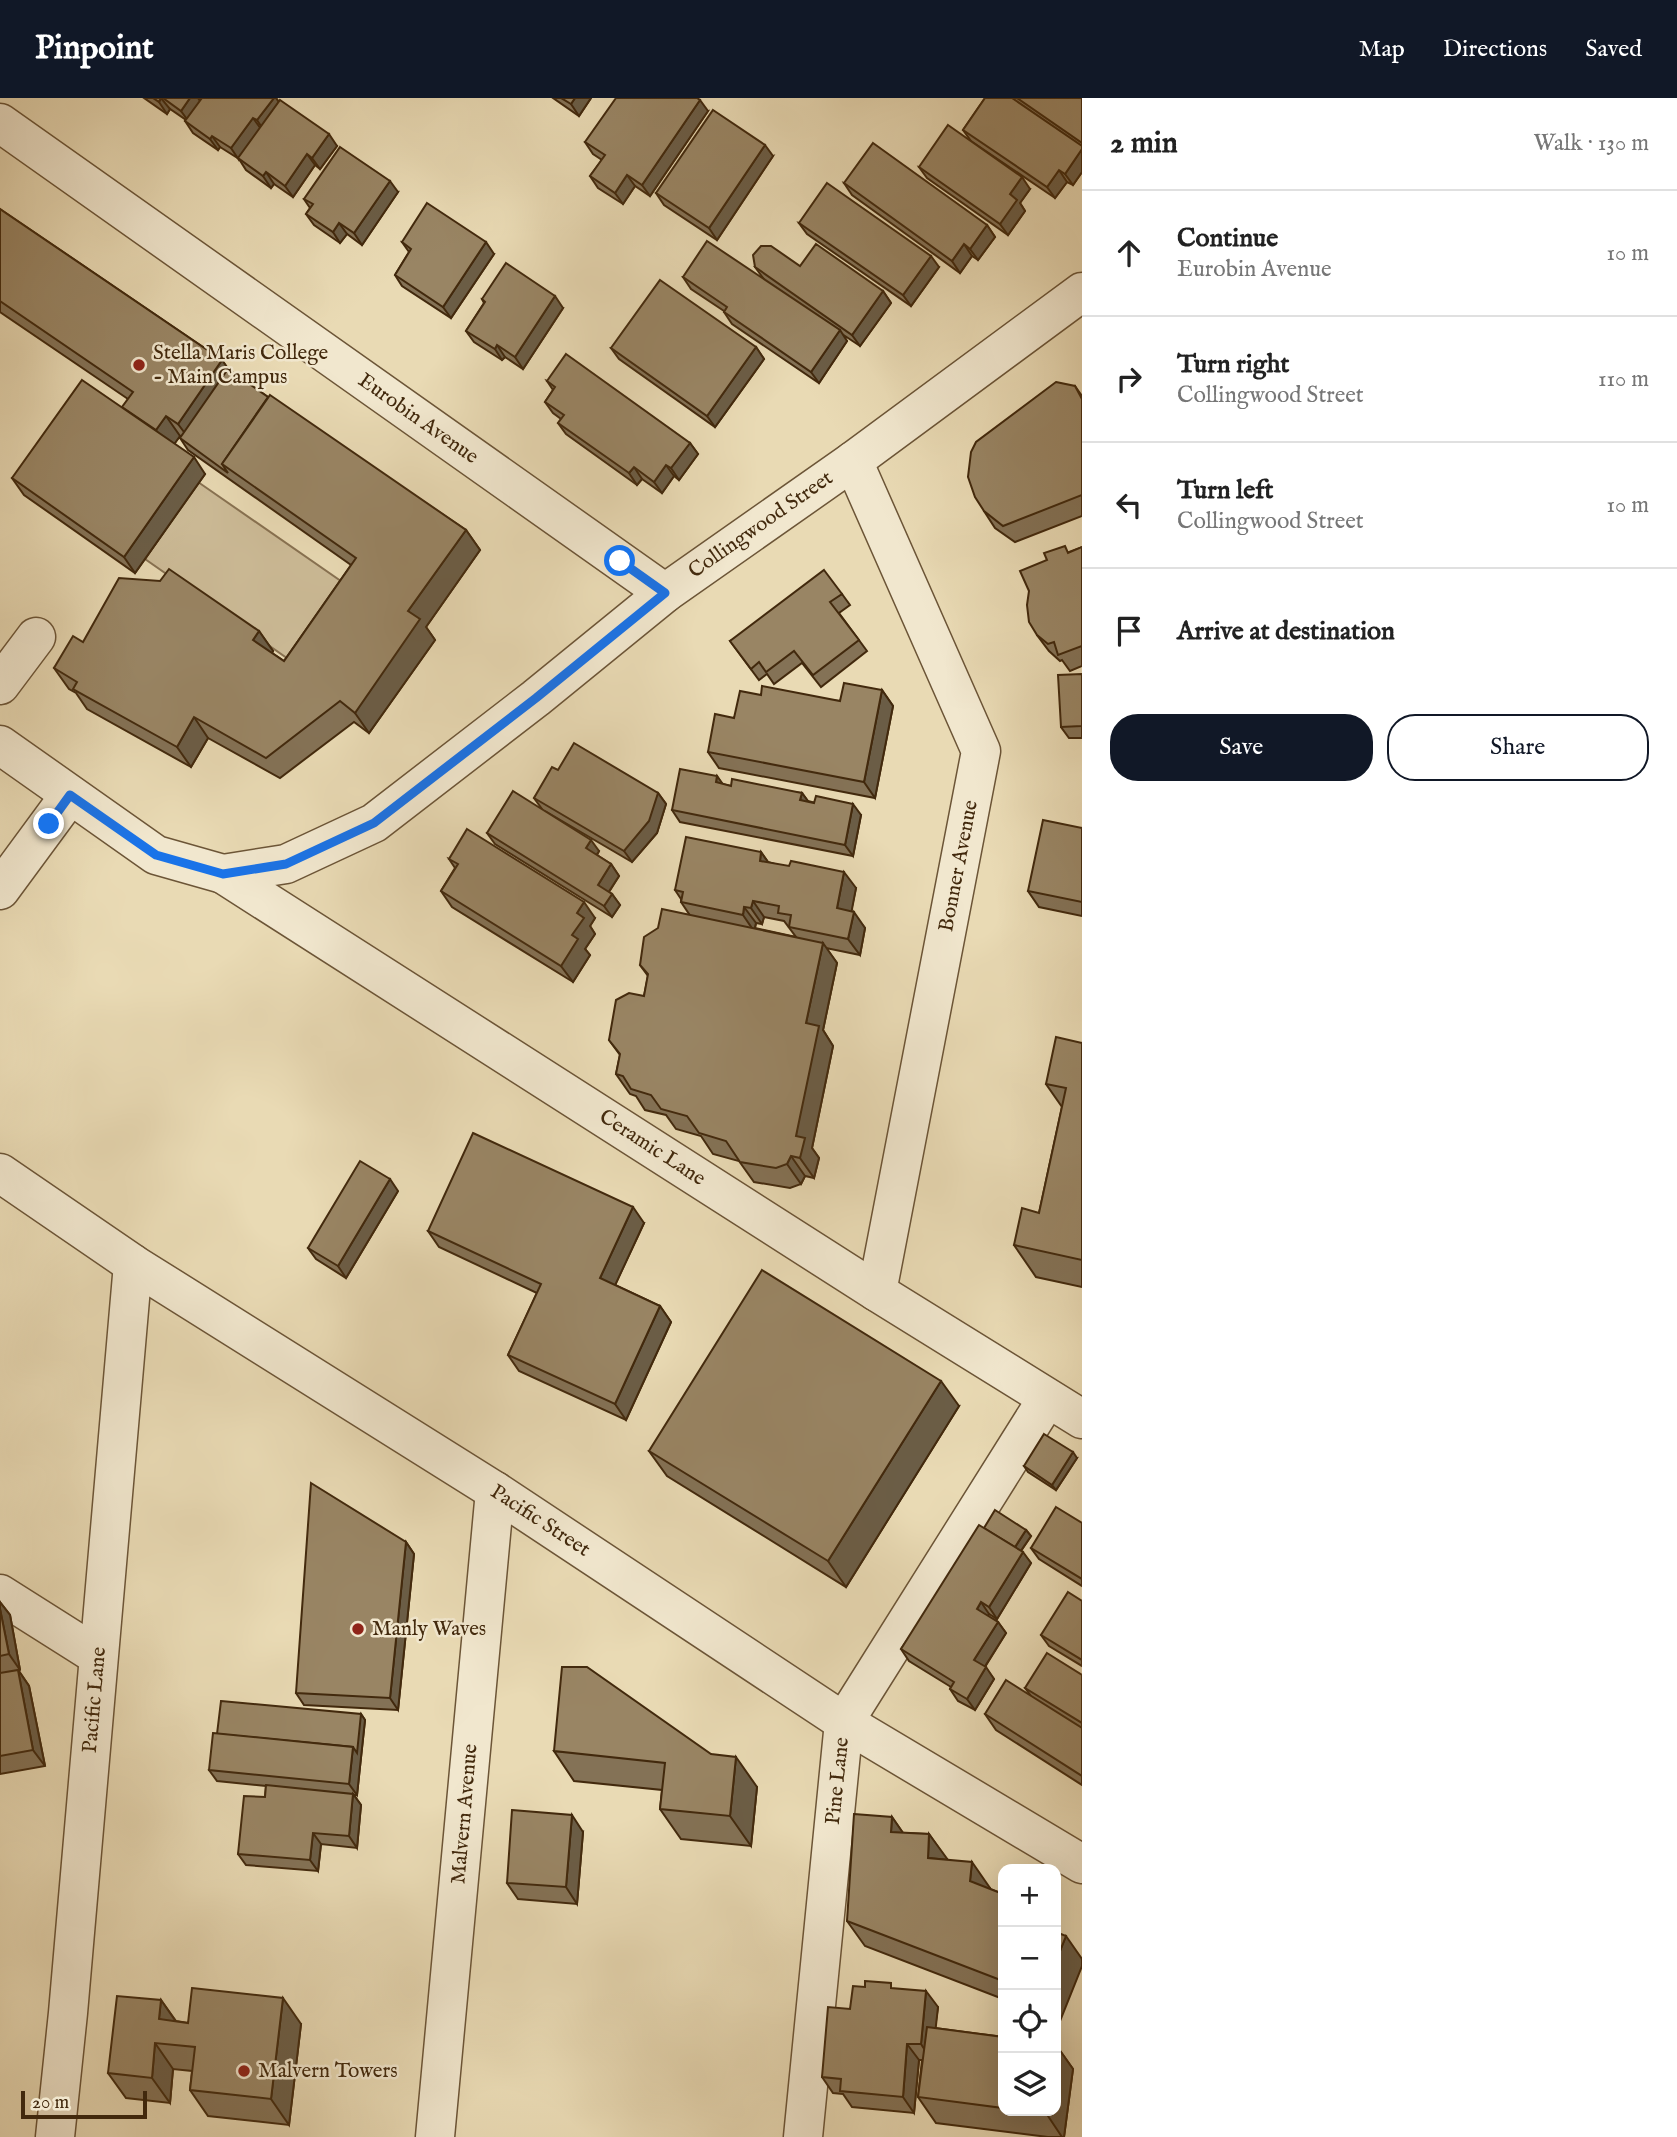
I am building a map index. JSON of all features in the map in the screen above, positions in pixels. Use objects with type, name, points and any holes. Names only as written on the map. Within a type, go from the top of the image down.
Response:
[{"type":"street","name":"Eurobin Avenue","points":[[0,123],[665,593]]},
{"type":"street","name":"Collingwood Street","points":[[0,744],[156,855],[223,874],[286,864],[374,823],[536,698],[665,593],[853,461],[1082,292]]},
{"type":"street","name":"Bonner Avenue","points":[[853,461],[981,751],[877,1292]]},
{"type":"street","points":[[0,685],[36,637]]},
{"type":"street","points":[[0,890],[70,795]]},
{"type":"street","name":"Ceramic Lane","points":[[223,874],[877,1292],[1082,1419]]},
{"type":"street","name":"Pacific Street","points":[[0,1172],[134,1264],[495,1491],[844,1722],[1082,1864]]},
{"type":"street","name":"Pacific Lane","points":[[55,2137],[134,1264]]},
{"type":"street","name":"Pine Lane","points":[[803,2137],[844,1722],[1048,1399]]},
{"type":"street","name":"Malvern Avenue","points":[[435,2137],[495,1491]]},
{"type":"street","points":[[0,1594],[98,1657]]},
{"type":"shaded area","points":[[198,482],[348,586],[294,663],[145,559]]},
{"type":"building","points":[[163,98],[190,98],[181,111]]},
{"type":"building","points":[[202,98],[274,98],[257,120],[253,118],[231,148],[212,136],[210,139],[185,121]]},
{"type":"building","points":[[561,98],[575,98],[571,104]]},
{"type":"building","points":[[616,98],[700,100],[642,185],[627,175],[615,193],[590,176],[605,155],[585,142]]},
{"type":"building","points":[[985,98],[1012,98],[1082,146],[1065,174],[1059,170],[1047,187],[963,130]]},
{"type":"building","points":[[1017,98],[1082,98],[1082,143]]},
{"type":"building","points":[[280,100],[329,134],[312,158],[307,154],[285,186],[266,172],[263,176],[238,158]]},
{"type":"building","points":[[713,110],[765,145],[709,228],[656,193]]},
{"type":"building","points":[[948,125],[1022,177],[1010,194],[1017,200],[1000,224],[919,167]]},
{"type":"building","points":[[873,143],[987,225],[970,249],[964,244],[952,261],[844,183]]},
{"type":"building","points":[[340,147],[390,181],[354,233],[339,223],[333,232],[306,214],[313,204],[304,199]]},
{"type":"building","points":[[827,183],[931,256],[903,295],[799,223]]},
{"type":"building","points":[[427,203],[486,242],[443,307],[395,275],[411,249],[402,242]]},
{"type":"building","points":[[0,209],[222,360],[178,424],[166,416],[156,430],[122,407],[133,392],[0,301]]},
{"type":"building","points":[[707,241],[840,330],[811,372],[724,312],[727,307],[683,277]]},
{"type":"building","points":[[816,244],[883,291],[852,335],[755,267],[753,255],[761,246],[771,246],[800,266]]},
{"type":"building","points":[[506,263],[555,296],[515,357],[497,345],[495,349],[466,331],[485,302],[482,299]]},
{"type":"building","points":[[660,280],[756,347],[707,416],[611,348]]},
{"type":"building","points":[[566,354],[690,443],[671,468],[666,465],[654,482],[634,467],[629,473],[558,423],[564,415],[545,402],[555,387],[547,381]]},
{"type":"building","points":[[228,369],[268,397],[222,464],[228,473],[180,438]]},
{"type":"building","points":[[82,380],[194,457],[124,557],[12,478]]},
{"type":"building","points":[[1056,382],[1075,386],[1082,399],[1082,495],[1003,526],[984,511],[975,497],[968,477],[971,452],[976,442]]},
{"type":"building","points":[[270,395],[466,530],[408,611],[420,619],[355,713],[340,701],[266,758],[194,717],[177,747],[73,689],[77,682],[54,668],[73,636],[83,642],[119,578],[160,581],[169,569],[259,631],[253,640],[284,661],[356,558],[222,464]]},
{"type":"building","points":[[1065,546],[1068,553],[1082,547],[1082,646],[1058,655],[1054,642],[1048,644],[1037,635],[1029,622],[1029,591],[1020,571],[1047,560],[1044,553]]},
{"type":"building","points":[[824,570],[842,594],[830,602],[859,640],[813,675],[794,651],[766,672],[759,662],[751,669],[730,641]]},
{"type":"building","points":[[1082,674],[1082,726],[1061,727],[1058,675]]},
{"type":"building","points":[[844,683],[882,690],[864,782],[708,752],[715,714],[734,718],[740,691],[761,695],[762,686],[840,701]]},
{"type":"building","points":[[574,743],[658,793],[649,821],[624,851],[534,798],[552,767],[558,770]]},
{"type":"building","points":[[680,769],[717,776],[716,782],[731,786],[732,779],[802,793],[800,800],[814,803],[816,796],[853,804],[845,845],[672,810]]},
{"type":"building","points":[[513,791],[591,840],[586,848],[611,864],[598,885],[612,894],[604,906],[487,833]]},
{"type":"building","points":[[1043,820],[1082,828],[1082,902],[1028,891]]},
{"type":"building","points":[[467,829],[584,902],[577,913],[584,918],[572,935],[578,939],[561,966],[441,891],[458,864],[449,859]]},
{"type":"building","points":[[686,837],[761,852],[760,861],[789,866],[791,861],[844,872],[837,908],[854,912],[848,939],[789,927],[791,915],[778,913],[779,906],[753,901],[751,908],[744,907],[743,915],[681,902],[683,892],[675,890]]},
{"type":"building","points":[[662,909],[823,943],[806,1023],[819,1026],[796,1136],[805,1138],[800,1158],[791,1156],[787,1164],[776,1168],[740,1162],[726,1141],[699,1133],[687,1116],[661,1109],[651,1095],[631,1089],[623,1076],[616,1074],[620,1054],[609,1040],[616,1000],[629,993],[644,996],[648,974],[640,965],[644,937],[658,928]]},
{"type":"building","points":[[1056,1037],[1082,1043],[1082,1260],[1014,1245],[1022,1208],[1039,1213],[1066,1088],[1046,1084]]},
{"type":"building","points":[[473,1133],[633,1207],[600,1278],[660,1306],[615,1404],[508,1355],[541,1284],[428,1231]]},
{"type":"building","points":[[360,1161],[390,1179],[338,1266],[308,1248]]},
{"type":"building","points":[[762,1270],[941,1381],[828,1561],[649,1451]]},
{"type":"building","points":[[1044,1434],[1073,1452],[1052,1485],[1024,1466]]},
{"type":"building","name":"Manly Waves","points":[[311,1483],[406,1542],[390,1698],[296,1693]]},
{"type":"building","points":[[1056,1507],[1082,1523],[1082,1579],[1031,1548]]},
{"type":"building","points":[[995,1510],[1026,1530],[1015,1547],[984,1528]]},
{"type":"building","points":[[979,1525],[1023,1552],[989,1607],[981,1602],[977,1609],[998,1622],[974,1660],[986,1667],[967,1699],[950,1689],[954,1682],[901,1649]]},
{"type":"building","points":[[1068,1592],[1082,1601],[1082,1660],[1041,1635]]},
{"type":"building","points":[[0,1609],[9,1654],[0,1656]]},
{"type":"building","points":[[1047,1653],[1082,1675],[1082,1723],[1025,1688]]},
{"type":"building","points":[[562,1667],[587,1667],[711,1754],[736,1757],[730,1816],[660,1809],[665,1763],[554,1751]]},
{"type":"building","points":[[18,1670],[33,1750],[0,1756],[0,1673]]},
{"type":"building","points":[[1006,1680],[1082,1728],[1082,1776],[985,1714]]},
{"type":"building","points":[[221,1701],[361,1714],[357,1753],[353,1747],[217,1734]]},
{"type":"building","points":[[213,1733],[353,1747],[349,1784],[209,1770]]},
{"type":"building","points":[[266,1785],[353,1794],[349,1836],[313,1833],[310,1860],[238,1854],[244,1796],[265,1797]]},
{"type":"building","points":[[512,1810],[572,1815],[566,1887],[507,1883]]},
{"type":"building","points":[[854,1814],[892,1817],[891,1832],[929,1834],[928,1858],[972,1862],[970,1881],[998,1892],[998,1979],[847,1921]]},
{"type":"building","points":[[1061,1934],[1066,1936],[1061,1948]]},
{"type":"building","points":[[865,1981],[891,1983],[891,1988],[926,1991],[921,2044],[907,2044],[903,2097],[840,2091],[841,2079],[822,2077],[828,2007],[850,2009],[853,1986],[865,1987]]},
{"type":"building","points":[[192,1988],[283,1998],[271,2099],[190,2090],[195,2047],[155,2043],[152,2078],[108,2073],[117,1996],[161,2000],[159,2019],[188,2023]]},
{"type":"building","points":[[927,2027],[998,2036],[998,2107],[918,2097]]},
{"type":"place","name":"Stella Maris College - Main Campus","points":[[139,365]]},
{"type":"place","name":"Manly Waves","points":[[358,1629]]},
{"type":"place","name":"Malvern Towers","points":[[244,2071]]},
{"type":"route","points":[[49,824],[70,795],[156,855],[223,874],[286,864],[374,823],[536,698],[665,593],[620,561]]}]
